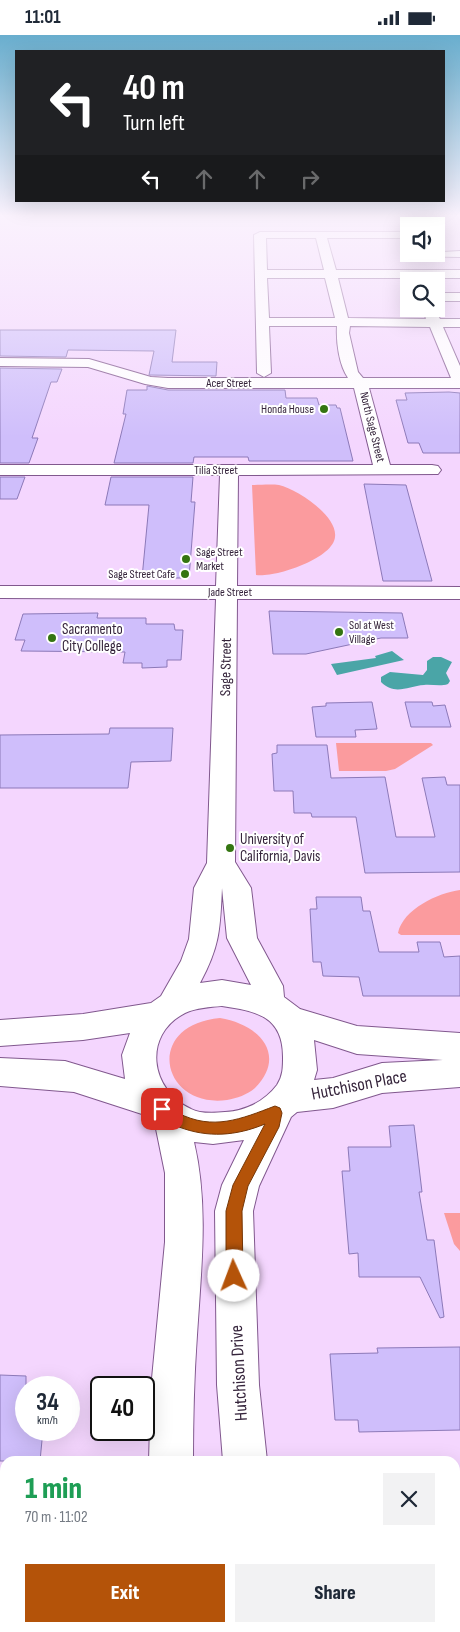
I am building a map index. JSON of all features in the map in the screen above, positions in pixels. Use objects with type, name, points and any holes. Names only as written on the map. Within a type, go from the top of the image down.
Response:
[{"type":"street","points":[[261,289],[264,373]]},
{"type":"street","name":"North Sage Street","points":[[334,289],[343,323],[344,329],[342,333],[351,372],[364,377],[383,470]]},
{"type":"street","points":[[445,297],[460,297]]},
{"type":"street","points":[[352,306],[360,337]]},
{"type":"street","points":[[432,317],[460,383]]},
{"type":"street","points":[[262,322],[460,323]]},
{"type":"street","name":"Acer Street","points":[[0,362],[89,363],[158,383],[364,377],[460,383]]},
{"type":"street","name":"Tilia Street","points":[[0,470],[432,470]]},
{"type":"street","name":"Sage Street","points":[[166,1009],[196,963],[204,939],[208,888],[221,863],[229,470]]},
{"type":"street","name":"Jade Street","points":[[0,592],[460,593]]},
{"type":"street","points":[[0,1072],[72,1077],[120,1090],[195,1126],[223,1129],[246,1125],[282,1105],[300,1076],[301,1056],[298,1039],[279,1011],[242,938],[237,888],[221,863]]},
{"type":"street","points":[[0,1033],[83,1027],[166,1009],[200,995],[222,993],[245,996],[279,1011]]},
{"type":"street","points":[[166,1009],[148,1030],[141,1045],[139,1064],[142,1083],[162,1109],[183,1173],[184,1241],[172,1389],[171,1456]]},
{"type":"street","name":"Hutchison Place","points":[[279,1011],[356,1040],[460,1047]]},
{"type":"street","name":"Hutchison Place","points":[[282,1105],[382,1079],[460,1073]]},
{"type":"street","name":"Hutchison Drive","points":[[245,1456],[238,1385],[233,1240],[234,1211],[241,1185],[282,1105]]},
{"type":"shaded area","name":"University of California, Davis","points":[[0,289],[400,289],[400,317],[445,317],[445,289],[460,289],[460,1456],[0,1456]]},
{"type":"shaded area","points":[[252,485],[279,485],[296,492],[315,505],[323,512],[334,529],[335,537],[332,545],[324,553],[301,565],[276,573],[256,575]]},
{"type":"shaded area","points":[[392,651],[404,660],[337,675],[331,664],[376,658],[375,656]]},
{"type":"shaded area","points":[[433,657],[441,657],[452,662],[446,673],[450,681],[448,684],[391,689],[381,682],[381,677],[390,672],[423,675],[427,670],[427,661]]},
{"type":"shaded area","points":[[336,743],[431,743],[433,745],[395,769],[386,771],[339,771]]},
{"type":"shaded area","points":[[460,890],[460,935],[401,935],[398,933],[401,924],[414,910],[432,899]]},
{"type":"shaded area","points":[[220,1018],[234,1021],[256,1034],[264,1043],[268,1052],[269,1064],[265,1075],[249,1093],[227,1100],[205,1099],[187,1092],[175,1080],[170,1065],[171,1049],[179,1035],[195,1024]]},
{"type":"shaded area","points":[[444,1213],[460,1213],[460,1251],[454,1244]]},
{"type":"building","points":[[0,330],[176,330],[172,362],[217,362],[216,376],[149,375],[154,351],[68,350],[66,357],[0,356]]},
{"type":"building","points":[[0,368],[62,369],[57,382],[51,382],[32,438],[38,438],[29,463],[0,463]]},
{"type":"building","points":[[147,386],[168,390],[285,390],[286,398],[317,398],[319,405],[336,405],[337,408],[340,408],[353,461],[249,461],[248,457],[194,457],[193,463],[114,463],[126,414],[123,414],[127,390],[147,390]]},
{"type":"building","points":[[405,393],[460,393],[460,453],[423,453],[419,443],[408,443],[396,400],[407,400]]},
{"type":"building","points":[[0,477],[25,477],[17,499],[0,499]]},
{"type":"building","points":[[111,477],[193,477],[191,502],[195,502],[189,578],[142,578],[149,505],[105,505]]},
{"type":"building","points":[[364,484],[406,485],[432,581],[383,581]]},
{"type":"building","name":"Sol at West Village","points":[[269,611],[402,613],[408,638],[381,638],[306,654],[273,654]]},
{"type":"building","points":[[98,613],[97,618],[146,618],[146,624],[174,624],[175,630],[183,630],[181,660],[167,660],[167,667],[142,668],[142,663],[123,663],[125,652],[21,651],[25,640],[15,640],[23,614]]},
{"type":"building","points":[[372,702],[377,729],[355,730],[356,737],[316,737],[312,707],[326,706],[326,703]]},
{"type":"building","points":[[405,702],[432,702],[433,706],[445,705],[451,727],[411,727]]},
{"type":"building","points":[[110,728],[173,728],[171,761],[131,762],[128,788],[0,788],[0,735],[109,734]]},
{"type":"building","points":[[277,745],[327,745],[331,778],[385,777],[396,837],[435,837],[422,778],[445,777],[447,785],[460,785],[460,872],[365,873],[356,817],[312,817],[311,813],[294,813],[293,791],[274,791],[272,754],[277,753]]},
{"type":"building","points":[[316,897],[361,897],[363,911],[370,911],[379,952],[419,952],[417,942],[440,942],[444,957],[460,956],[460,996],[363,996],[359,977],[323,976],[321,962],[313,962],[310,909],[317,909]]},
{"type":"building","points":[[414,1125],[422,1192],[419,1192],[427,1240],[434,1240],[444,1317],[440,1318],[420,1277],[359,1277],[358,1253],[349,1254],[342,1171],[350,1171],[348,1147],[391,1147],[389,1126]]},
{"type":"building","points":[[460,1347],[460,1430],[359,1432],[358,1420],[335,1420],[330,1354],[378,1353],[377,1348]]},
{"type":"building","points":[[0,1375],[26,1376],[15,1376],[15,1441],[42,1441],[40,1456],[0,1456]]},
{"type":"place","name":"Honda House","points":[[324,409]]},
{"type":"place","name":"Sage Street Market","points":[[186,559]]},
{"type":"place","name":"Sage Street Cafe","points":[[185,574]]},
{"type":"place","name":"Sol at West Village","points":[[339,632]]},
{"type":"place","name":"Sacramento City College","points":[[52,638]]},
{"type":"place","name":"University of California, Davis","points":[[230,848]]},
{"type":"route","points":[[162,1109],[171,1117],[195,1126],[223,1129],[246,1125],[275,1113],[271,1127],[261,1143],[241,1185],[234,1211],[234,1276]]}]
